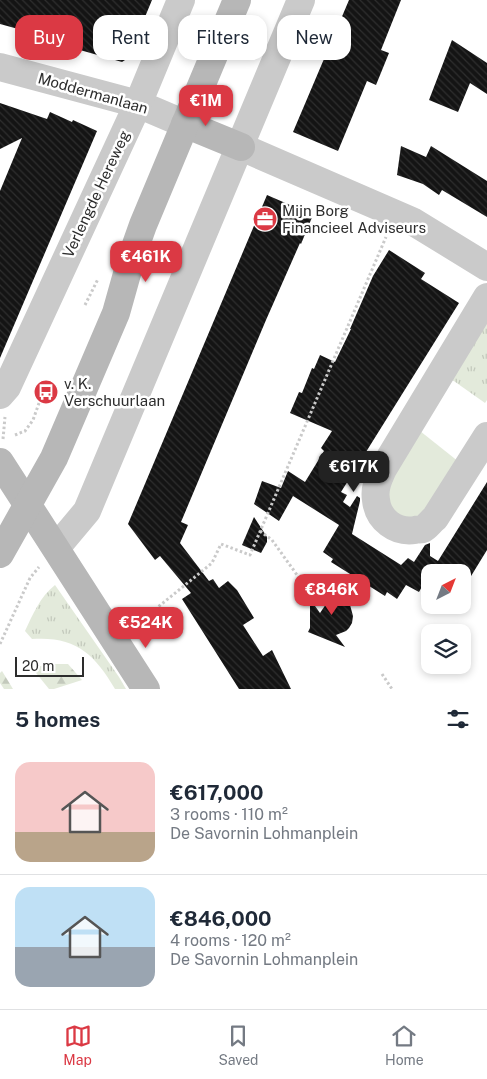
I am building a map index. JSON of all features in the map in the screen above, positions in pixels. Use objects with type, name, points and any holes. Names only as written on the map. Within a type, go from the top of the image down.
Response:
[{"type":"main road","points":[[0,554],[54,458],[116,313],[142,225],[237,0]]},
{"type":"main road","points":[[185,124],[241,147]]},
{"type":"main road","points":[[1,452],[28,504],[146,689]]},
{"type":"street","name":"Verlengde Hereweg","points":[[4,391],[138,104],[181,0]]},
{"type":"street","points":[[56,548],[87,511],[301,0]]},
{"type":"street","name":"Moddermanlaan","points":[[0,67],[138,104],[185,124]]},
{"type":"street","points":[[241,147],[396,213],[487,267]]},
{"type":"street","points":[[487,297],[383,470],[376,485],[375,498],[384,519],[397,530],[410,531],[424,528],[435,518],[487,436]]},
{"type":"path","points":[[147,616],[212,563],[221,544],[250,556],[396,213]]},
{"type":"path","points":[[15,435],[25,431],[33,420],[44,389]]},
{"type":"path","points":[[1,452],[4,391]]},
{"type":"path","points":[[260,531],[272,540],[315,600]]},
{"type":"path","points":[[0,644],[30,578],[56,548]]},
{"type":"path","points":[[382,674],[392,689]]},
{"type":"green space","points":[[487,319],[487,400],[485,403],[451,379]]},
{"type":"green space","points":[[420,431],[459,462],[425,517],[413,522],[390,510],[387,481]]},
{"type":"green space","points":[[55,585],[126,689],[115,689],[99,666],[82,649],[60,640],[32,639],[25,631],[41,600]]},
{"type":"green space","points":[[50,664],[68,664],[82,680],[49,689],[32,668]]},
{"type":"green space","points":[[2,671],[13,689],[4,689],[0,683],[0,673]]},
{"type":"building","points":[[0,0],[152,0],[146,15],[93,15],[93,54],[83,51],[83,15],[15,15],[15,28],[0,24]]},
{"type":"building","points":[[349,0],[401,0],[381,50],[389,53],[376,85],[367,81],[338,151],[293,132],[324,60],[351,60],[351,15],[343,15]]},
{"type":"building","points":[[452,40],[487,63],[487,94],[470,83],[458,112],[429,100]]},
{"type":"building","points":[[0,103],[47,119],[50,112],[97,131],[0,358],[0,191],[22,138],[0,149]]},
{"type":"building","points":[[401,146],[426,157],[431,146],[487,181],[487,217],[442,190],[439,195],[423,184],[397,175]]},
{"type":"building","points":[[267,195],[313,215],[266,320],[181,522],[188,525],[180,543],[209,581],[213,579],[219,588],[228,581],[237,590],[254,618],[243,625],[263,656],[272,650],[291,689],[239,689],[182,599],[191,593],[160,556],[155,560],[128,524]]},
{"type":"building","points":[[389,250],[425,273],[421,279],[459,303],[341,492],[347,495],[343,502],[350,507],[357,496],[360,498],[352,534],[401,565],[408,558],[414,562],[425,545],[430,543],[430,556],[438,561],[487,482],[487,550],[471,576],[471,564],[421,564],[421,588],[419,592],[406,585],[397,599],[387,592],[385,596],[331,562],[333,559],[323,552],[339,525],[293,496],[279,521],[254,504],[262,481],[281,488],[288,471],[305,482],[324,451],[321,448],[332,431],[290,413],[299,392],[302,393],[312,368],[314,369],[320,355],[335,362],[373,276]]},
{"type":"building","points":[[254,517],[267,537],[267,542],[261,553],[242,545]]},
{"type":"building","points":[[343,579],[353,616],[349,628],[336,635],[345,647],[308,632],[310,628],[310,599],[320,613]]},
{"type":"place","name":"Mijn Borg Financieel Adviseurs","points":[[265,219]]},
{"type":"place","name":"v. K. Verschuurlaan","points":[[46,392]]}]
